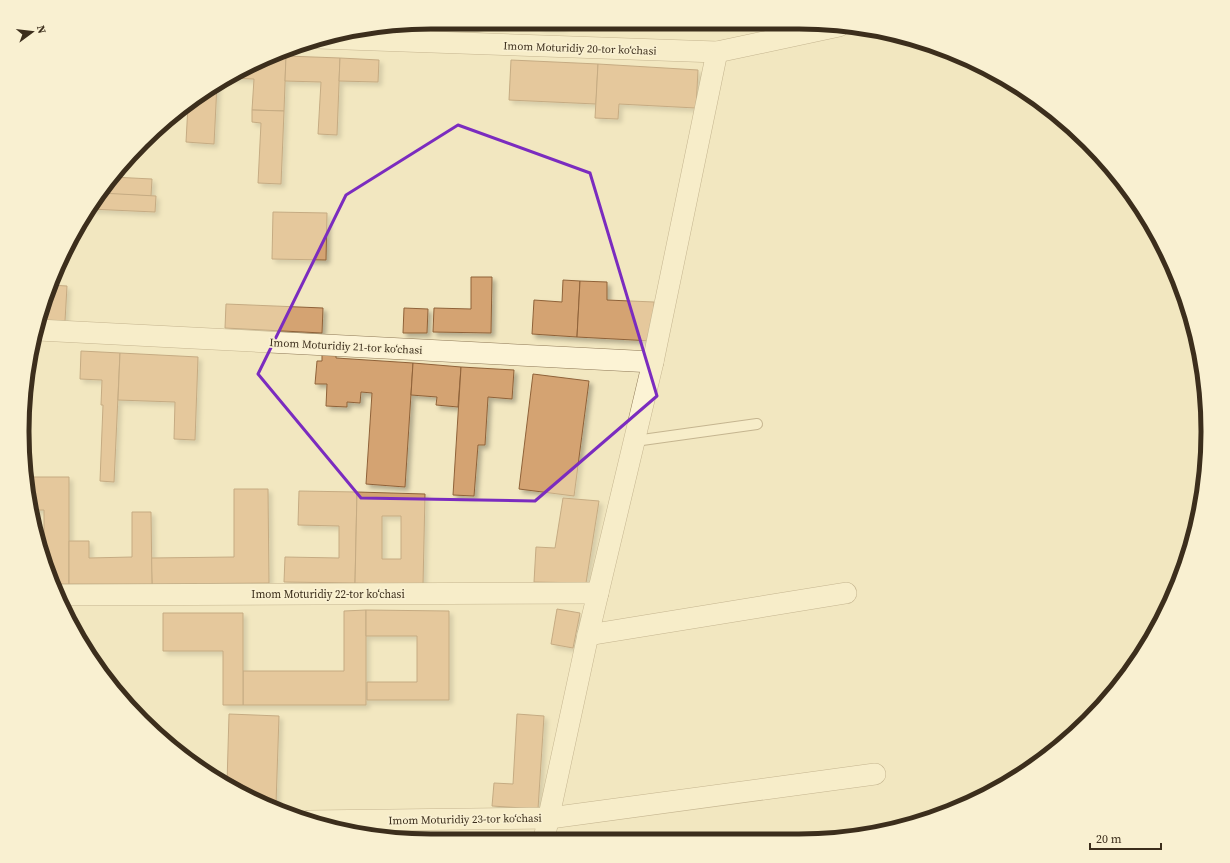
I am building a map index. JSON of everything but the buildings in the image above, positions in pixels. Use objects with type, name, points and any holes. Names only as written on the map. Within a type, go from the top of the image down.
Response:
[{"type":"street","name":"Imom Moturidiy 20-tor koʻchasi","points":[[345,39],[717,52],[821,30]]},
{"type":"street","points":[[545,834],[588,635],[653,362],[717,52]]},
{"type":"street","name":"Imom Moturidiy 21-tor koʻchasi","points":[[42,330],[653,362]]},
{"type":"street","name":"Imom Moturidiy 22-tor koʻchasi","points":[[64,595],[598,593]]},
{"type":"street","points":[[588,635],[846,593]]},
{"type":"street","name":"Imom Moturidiy 23-tor koʻchasi","points":[[330,821],[550,818],[875,774]]},
{"type":"lane","points":[[635,440],[757,424]]},
{"type":"highlighted area","points":[[458,125],[590,173],[657,396],[535,501],[361,498],[258,374],[346,195]]}]
